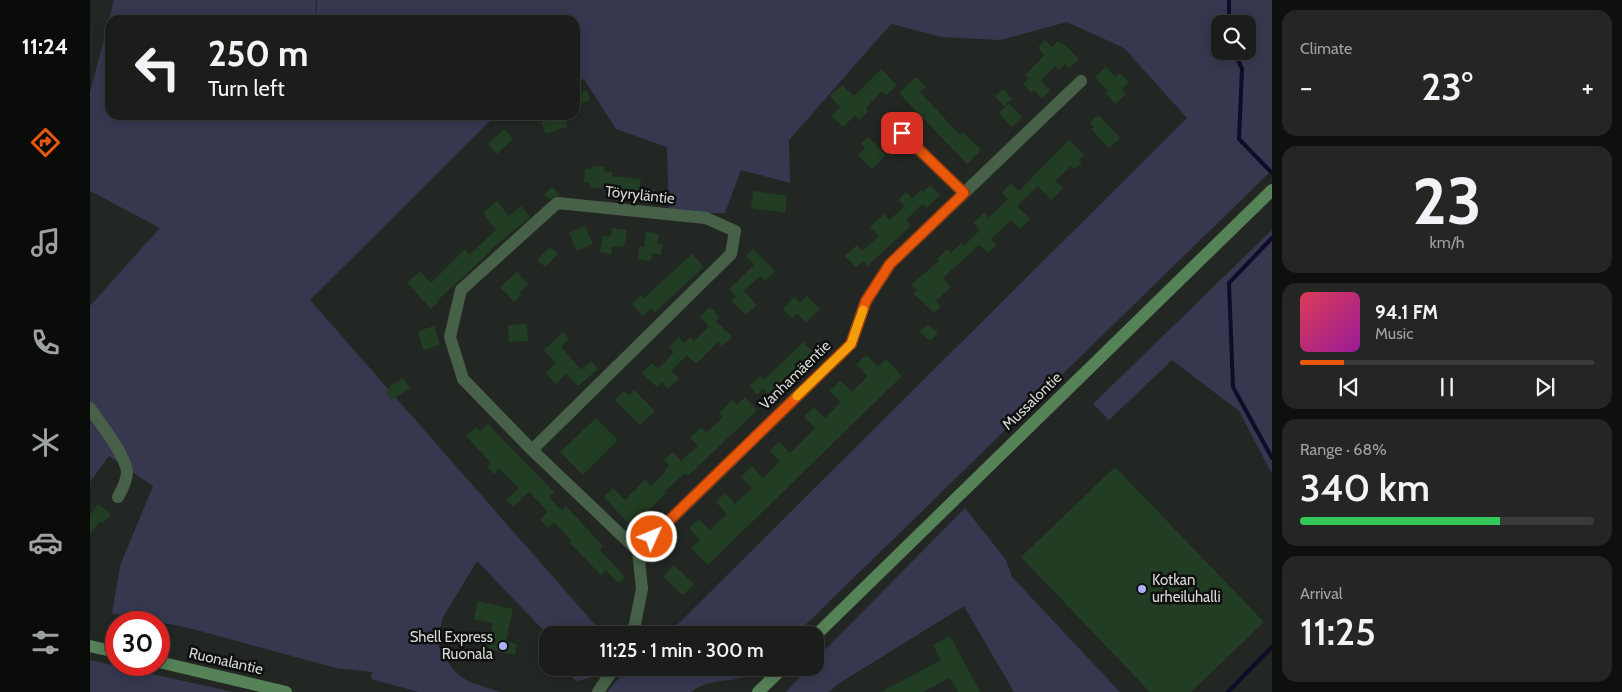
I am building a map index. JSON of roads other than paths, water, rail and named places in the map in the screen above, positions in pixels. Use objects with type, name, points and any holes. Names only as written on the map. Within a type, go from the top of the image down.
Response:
[{"type":"main road","name":"Mussalontie","points":[[824,627],[1272,190]]},
{"type":"main road","points":[[90,646],[105,649]]},
{"type":"main road","name":"Ruonalantie","points":[[170,665],[286,692]]},
{"type":"main road","points":[[758,692],[775,676]]},
{"type":"street","name":"Vanhamäentie","points":[[638,551],[851,344],[866,301],[890,264],[1081,81]]},
{"type":"street","points":[[889,121],[964,193]]},
{"type":"street","name":"Töyryläntie","points":[[532,450],[731,254],[735,231],[706,218],[557,203],[461,290],[450,337],[463,379],[532,450],[638,551]]},
{"type":"street","points":[[90,408],[121,457],[127,471],[124,485],[118,497]]},
{"type":"street","points":[[634,626],[642,589],[638,551]]},
{"type":"street","points":[[598,692],[609,676]]},
{"type":"waterway","points":[[1229,0],[1229,15]]},
{"type":"waterway","points":[[1238,60],[1242,69],[1239,139],[1272,173]]},
{"type":"waterway","points":[[1272,238],[1229,283],[1233,387],[1272,458]]},
{"type":"waterway","points":[[1228,692],[1272,647]]},
{"type":"place","name":"Kotkan urheiluhalli","points":[[1142,589]]},
{"type":"place","name":"Shell Express Ruonala","points":[[503,646]]}]
